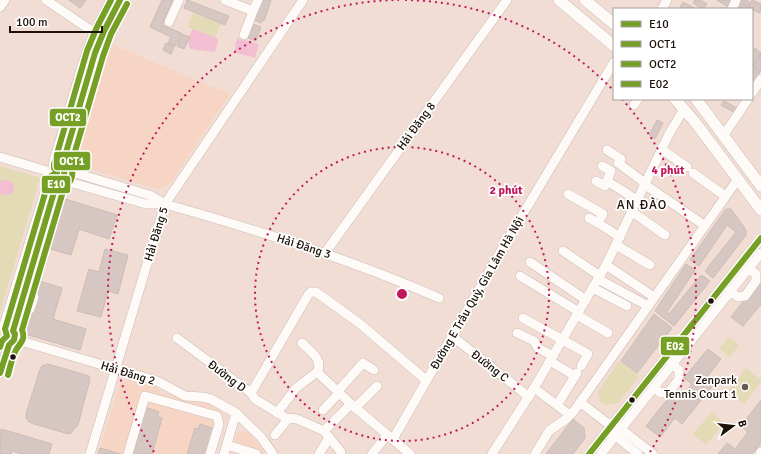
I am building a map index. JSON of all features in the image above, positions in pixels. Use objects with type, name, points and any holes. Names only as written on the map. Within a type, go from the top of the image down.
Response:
[{"type":"main road","points":[[559,0],[613,45]]},
{"type":"main road","points":[[585,0],[613,23]]},
{"type":"main road","points":[[675,100],[684,109],[761,210]]},
{"type":"main road","points":[[697,100],[761,184]]},
{"type":"street","points":[[0,7],[5,0]]},
{"type":"street","points":[[46,0],[98,34]]},
{"type":"street","points":[[98,34],[111,0]]},
{"type":"street","points":[[0,374],[9,339],[49,209],[56,173],[83,63],[98,34],[120,0]]},
{"type":"street","points":[[169,22],[179,0]]},
{"type":"street","points":[[225,0],[253,11]]},
{"type":"street","points":[[244,35],[258,0]]},
{"type":"street","name":"Hải Đăng 5","points":[[90,454],[165,204],[303,0]]},
{"type":"street","name":"Hải Đăng 8","points":[[325,252],[507,0]]},
{"type":"street","name":"Đường E Trâu Quỳ, Gia Lâm Hà Nội","points":[[372,454],[390,437],[426,380],[509,237],[613,64]]},
{"type":"street","points":[[753,91],[761,79]]},
{"type":"street","points":[[723,134],[747,100]]},
{"type":"street","points":[[492,454],[529,397],[606,265],[661,149],[684,109]]},
{"type":"street","points":[[661,149],[726,196]]},
{"type":"street","points":[[607,150],[621,159],[618,163],[704,226]]},
{"type":"street","name":"Hải Đăng 3","points":[[0,157],[56,173],[149,195],[165,204],[325,252],[391,277],[439,298]]},
{"type":"street","points":[[602,166],[612,172],[606,184]]},
{"type":"street","points":[[2,329],[56,173]]},
{"type":"street","points":[[535,454],[550,431],[570,415],[580,402],[738,179]]},
{"type":"street","points":[[596,181],[606,184],[634,205],[665,235]]},
{"type":"street","points":[[568,194],[603,214],[598,223]]},
{"type":"street","points":[[589,218],[598,223],[618,241],[650,265]]},
{"type":"street","points":[[601,454],[613,428],[761,238]]},
{"type":"street","points":[[563,251],[627,306]]},
{"type":"street","points":[[589,454],[654,388],[761,253]]},
{"type":"street","points":[[530,262],[586,300]]},
{"type":"street","points":[[606,265],[654,297]]},
{"type":"street","points":[[730,292],[738,297],[745,296],[756,281],[756,274],[749,268]]},
{"type":"street","points":[[520,276],[608,332]]},
{"type":"street","points":[[597,281],[648,306]]},
{"type":"street","name":"Đường E Trâu Quỳ, Gia Lâm Hà Nội","points":[[251,394],[311,292],[316,292],[359,323],[426,380]]},
{"type":"street","points":[[523,318],[588,354],[557,405]]},
{"type":"street","name":"Hải Đăng 2","points":[[2,329],[9,328],[9,339],[157,381],[185,396],[208,398],[236,413],[261,437],[273,454]]},
{"type":"street","points":[[517,333],[534,342],[538,348],[551,358],[578,372]]},
{"type":"street","name":"Đường C","points":[[452,336],[529,397]]},
{"type":"street","name":"Đường D","points":[[177,338],[251,394],[253,398],[288,419],[297,419],[326,434],[341,452]]},
{"type":"street","points":[[277,413],[296,388],[317,372],[319,368],[318,360],[302,343]]},
{"type":"street","points":[[323,410],[363,363],[374,370]]},
{"type":"street","points":[[654,388],[662,393],[668,392],[679,379],[678,370],[672,364]]},
{"type":"street","points":[[317,372],[353,406],[410,454]]},
{"type":"street","points":[[319,454],[326,434],[353,406],[377,385]]},
{"type":"street","points":[[534,388],[570,415]]},
{"type":"street","points":[[128,454],[145,396],[217,416],[218,424],[210,454]]},
{"type":"street","points":[[183,406],[185,396]]},
{"type":"street","points":[[580,402],[613,428],[653,454]]},
{"type":"street","points":[[224,454],[236,413]]},
{"type":"street","points":[[275,435],[288,419]]},
{"type":"street","points":[[613,428],[638,454]]},
{"type":"street","points":[[227,444],[256,454]]},
{"type":"shaded area","points":[[193,13],[221,24],[215,37],[188,27]]},
{"type":"shaded area","points":[[193,29],[217,38],[218,42],[214,52],[191,49],[189,47],[189,37]]},
{"type":"shaded area","points":[[237,38],[259,44],[255,58],[234,52]]},
{"type":"shaded area","points":[[108,43],[230,94],[170,184],[158,189],[83,167],[75,155]]},
{"type":"shaded area","points":[[0,166],[40,178],[0,312]]},
{"type":"shaded area","points":[[7,180],[13,183],[14,190],[10,194],[0,194],[0,181]]},
{"type":"shaded area","points":[[729,337],[739,345],[730,357],[719,349]]},
{"type":"shaded area","points":[[619,361],[639,376],[618,403],[605,405],[600,401],[598,392]]},
{"type":"shaded area","name":"Zenpark Tennis Court 1","points":[[746,368],[761,380],[761,382],[744,404],[728,391]]},
{"type":"shaded area","points":[[130,379],[156,387],[161,393],[200,403],[206,402],[220,410],[224,422],[214,454],[98,454],[120,383]]},
{"type":"shaded area","points":[[712,412],[724,423],[706,445],[693,434]]},
{"type":"shaded area","points":[[244,431],[249,433],[264,451],[264,454],[231,454],[236,436]]},
{"type":"building","points":[[69,0],[86,0],[80,8]]},
{"type":"building","points":[[162,0],[173,0],[162,25],[181,33],[175,46],[168,43],[171,37],[150,27]]},
{"type":"building","points":[[187,0],[229,16],[225,25],[184,8]]},
{"type":"building","points":[[260,0],[271,0],[264,21],[262,20],[261,23],[252,19]]},
{"type":"building","points":[[695,0],[701,0],[707,4],[704,8],[701,8],[693,3]]},
{"type":"building","points":[[717,0],[730,0],[731,1],[728,7]]},
{"type":"building","points":[[746,0],[751,3],[749,7],[737,1]]},
{"type":"building","points":[[752,0],[761,4],[760,13],[753,10],[753,8],[749,8]]},
{"type":"building","points":[[683,2],[694,8],[682,8],[680,7]]},
{"type":"building","points":[[741,3],[749,7],[749,8],[739,8]]},
{"type":"building","points":[[253,24],[261,27],[256,41],[248,38]]},
{"type":"building","points":[[182,34],[190,37],[184,49],[177,46]]},
{"type":"building","points":[[166,43],[174,47],[171,54],[163,50]]},
{"type":"building","points":[[755,48],[761,53],[753,67],[753,52]]},
{"type":"building","points":[[761,53],[761,69],[760,71],[753,67]]},
{"type":"building","points":[[753,67],[760,71],[755,81],[753,80]]},
{"type":"building","points":[[724,101],[739,109],[737,114],[721,105]]},
{"type":"building","points":[[657,120],[663,123],[655,139],[649,135]]},
{"type":"building","points":[[62,198],[117,215],[109,239],[79,229],[71,255],[47,248]]},
{"type":"building","points":[[726,209],[731,209],[746,230],[746,235],[713,278],[705,271],[736,232],[727,225],[699,266],[690,260]]},
{"type":"building","points":[[105,249],[128,255],[118,294],[108,291],[101,317],[77,311],[89,269],[99,272]]},
{"type":"building","points":[[686,264],[695,270],[667,312],[669,314],[701,275],[710,281],[674,326],[655,311]]},
{"type":"building","points":[[761,279],[761,304],[743,326],[731,317]]},
{"type":"building","points":[[40,281],[62,288],[53,319],[86,329],[80,350],[25,334]]},
{"type":"building","points":[[654,314],[672,328],[637,373],[621,361]]},
{"type":"building","points":[[708,349],[721,359],[707,377],[715,383],[682,424],[675,418],[660,437],[646,426],[670,396],[677,402],[692,384],[684,378]]},
{"type":"building","points":[[48,364],[89,376],[90,379],[78,425],[70,434],[34,424],[29,422],[26,418],[40,369],[42,366]]},
{"type":"building","points":[[761,400],[761,443],[752,454],[718,454],[727,443],[735,449],[748,432],[741,426]]},
{"type":"building","points":[[145,407],[159,412],[157,417],[162,418],[152,454],[131,454]]},
{"type":"building","points":[[573,419],[584,428],[585,438],[573,454],[546,454]]},
{"type":"building","points":[[200,424],[215,429],[207,454],[187,454],[195,428],[199,429]]},
{"type":"building","points":[[1,429],[52,444],[49,454],[22,454],[12,451],[11,454],[0,454]]},
{"type":"building","points":[[100,448],[121,454],[98,454]]},
{"type":"transit line","name":"OCT2","points":[[0,347],[2,341],[7,336],[5,329],[49,180],[51,176],[57,173],[54,168],[54,164],[87,51],[111,0]]},
{"type":"transit line","name":"E10","points":[[0,373],[9,345],[14,340],[15,334],[13,331],[57,182],[64,176],[62,166],[95,53],[104,31],[120,0]]},
{"type":"transit line","name":"OCT1","points":[[8,375],[11,362],[23,339],[22,330],[64,188],[72,178],[71,165],[103,56],[111,34],[127,4]]},
{"type":"transit line","name":"E02","points":[[589,454],[761,238]]},
{"type":"place","name":"Zenpark Tennis Court 1","points":[[745,387]]},
{"type":"district","name":"AN ĐÀO","points":[[642,204]]}]
